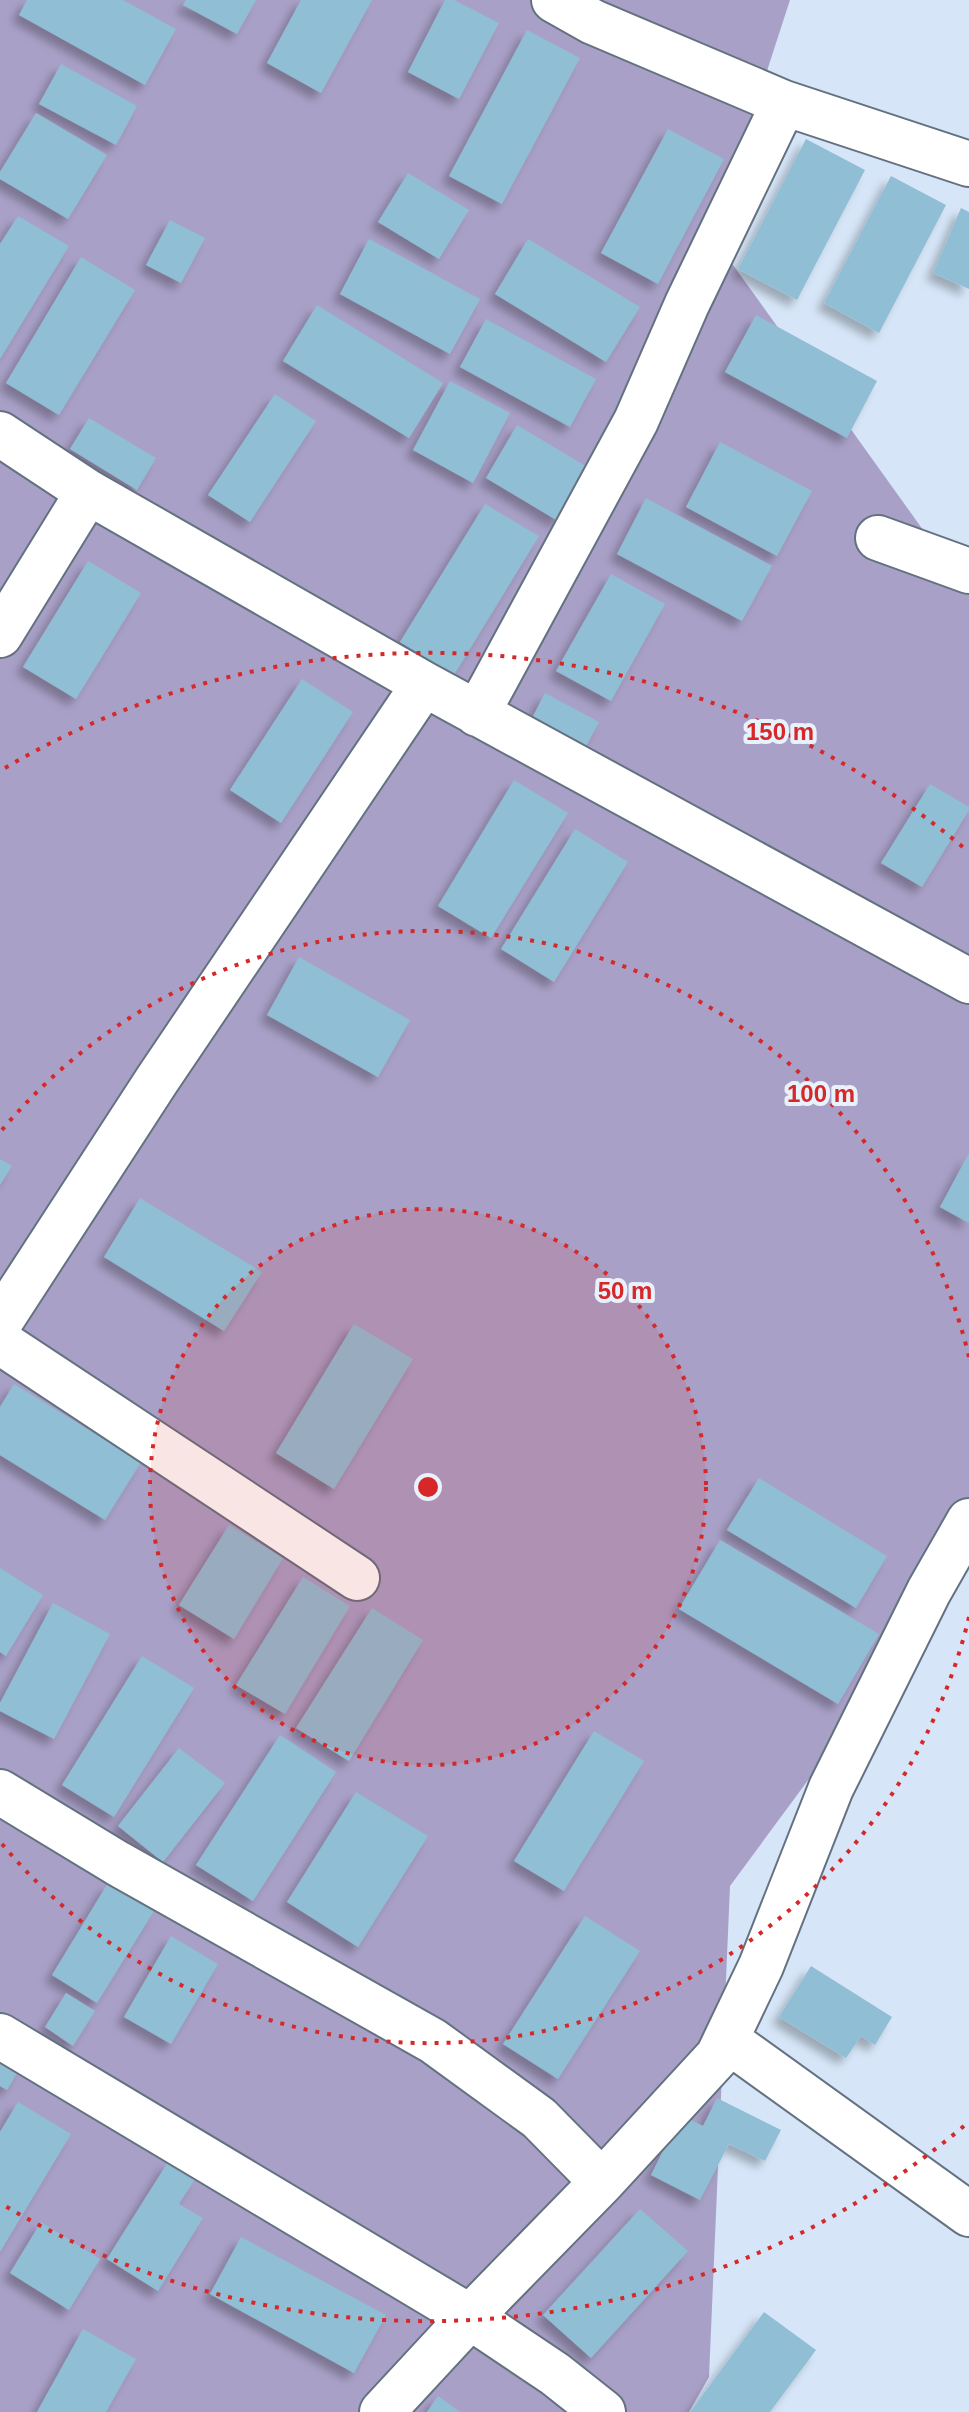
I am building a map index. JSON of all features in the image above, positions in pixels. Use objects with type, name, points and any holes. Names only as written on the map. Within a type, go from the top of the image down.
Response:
[{"type":"street","points":[[554,0],[593,22],[784,103],[969,164]]},
{"type":"street","points":[[477,714],[636,421],[687,304],[784,103]]},
{"type":"street","points":[[0,434],[88,492],[477,714],[969,981]]},
{"type":"street","points":[[0,635],[88,492]]},
{"type":"street","points":[[878,538],[969,571]]},
{"type":"street","points":[[0,1322],[157,1080],[424,684]]},
{"type":"street","points":[[0,1342],[357,1578]]},
{"type":"street","points":[[382,2412],[718,2056],[761,1966],[831,1788],[929,1591],[969,1521]]},
{"type":"street","points":[[0,1792],[117,1863],[433,2041],[539,2118],[602,2182]]},
{"type":"street","points":[[0,2036],[470,2317],[555,2374],[603,2412]]},
{"type":"street","points":[[727,2040],[969,2214]]},
{"type":"shaded area","points":[[0,0],[790,0],[713,237],[969,594],[969,1562],[730,1886],[709,2377],[689,2412],[0,2412]]},
{"type":"building","points":[[27,0],[123,0],[176,29],[145,85],[19,15]]},
{"type":"building","points":[[186,0],[256,0],[237,34],[183,5]]},
{"type":"building","points":[[301,0],[372,0],[321,93],[267,63]]},
{"type":"building","points":[[445,0],[454,0],[499,23],[459,99],[408,72]]},
{"type":"building","points":[[527,30],[580,58],[502,204],[449,176]]},
{"type":"building","points":[[61,64],[137,106],[116,145],[39,104]]},
{"type":"building","points":[[36,113],[107,155],[68,219],[0,179],[0,172]]},
{"type":"building","points":[[668,129],[724,159],[658,284],[601,253]]},
{"type":"building","points":[[806,139],[865,170],[797,300],[738,269]]},
{"type":"building","points":[[408,173],[469,210],[439,259],[378,222]]},
{"type":"building","points":[[891,176],[946,205],[879,333],[824,303]]},
{"type":"building","points":[[961,208],[969,212],[969,289],[933,273]]},
{"type":"building","points":[[18,216],[69,246],[0,359],[0,244]]},
{"type":"building","points":[[170,220],[205,238],[181,283],[146,265]]},
{"type":"building","points":[[369,239],[480,299],[450,354],[340,294]]},
{"type":"building","points":[[528,239],[640,307],[606,362],[495,294]]},
{"type":"building","points":[[81,257],[135,290],[59,415],[6,383]]},
{"type":"building","points":[[317,305],[443,383],[409,438],[283,361]]},
{"type":"building","points":[[756,315],[877,381],[847,438],[725,372]]},
{"type":"building","points":[[486,319],[596,379],[570,427],[460,367]]},
{"type":"building","points":[[450,381],[510,413],[473,483],[413,450]]},
{"type":"building","points":[[275,394],[316,421],[250,522],[208,495]]},
{"type":"building","points":[[89,418],[156,458],[137,490],[70,449]]},
{"type":"building","points":[[517,425],[589,468],[558,521],[486,478]]},
{"type":"building","points":[[720,442],[812,491],[777,556],[686,507]]},
{"type":"building","points":[[646,498],[772,566],[742,621],[617,554]]},
{"type":"building","points":[[485,504],[539,536],[454,675],[400,642]]},
{"type":"building","points":[[88,561],[141,593],[76,699],[23,667]]},
{"type":"building","points":[[611,574],[665,604],[611,701],[556,671]]},
{"type":"building","points":[[302,679],[353,712],[281,823],[230,790]]},
{"type":"building","points":[[545,693],[599,722],[583,752],[529,724]]},
{"type":"building","points":[[514,780],[568,813],[491,938],[438,906]]},
{"type":"building","points":[[930,784],[969,807],[969,810],[922,887],[881,863]]},
{"type":"building","points":[[575,829],[628,862],[554,982],[501,949]]},
{"type":"building","points":[[299,957],[410,1020],[378,1077],[267,1015]]},
{"type":"building","points":[[969,1153],[969,1223],[940,1207]]},
{"type":"building","points":[[0,1159],[12,1166],[0,1185]]},
{"type":"building","points":[[140,1198],[262,1272],[224,1331],[104,1257]]},
{"type":"building","points":[[354,1324],[413,1359],[334,1489],[276,1453]]},
{"type":"building","points":[[14,1384],[141,1462],[105,1520],[0,1455],[0,1407]]},
{"type":"building","points":[[759,1478],[887,1556],[856,1608],[727,1530]]},
{"type":"building","points":[[229,1525],[283,1558],[234,1639],[179,1605]]},
{"type":"building","points":[[720,1540],[879,1634],[838,1704],[679,1609]]},
{"type":"building","points":[[0,1568],[43,1595],[6,1656],[0,1652]]},
{"type":"building","points":[[303,1577],[350,1606],[285,1714],[236,1685]]},
{"type":"building","points":[[53,1603],[110,1634],[54,1739],[0,1711],[0,1703]]},
{"type":"building","points":[[372,1608],[423,1640],[349,1761],[296,1728]]},
{"type":"building","points":[[142,1656],[194,1688],[114,1817],[62,1785]]},
{"type":"building","points":[[594,1731],[644,1761],[564,1891],[514,1861]]},
{"type":"building","points":[[280,1735],[336,1772],[253,1901],[196,1865]]},
{"type":"building","points":[[179,1748],[225,1783],[163,1862],[118,1826]]},
{"type":"building","points":[[356,1792],[428,1836],[358,1947],[287,1902]]},
{"type":"building","points":[[108,1883],[154,1911],[97,2003],[52,1975]]},
{"type":"building","points":[[585,1916],[640,1951],[558,2079],[503,2044]]},
{"type":"building","points":[[171,1936],[218,1964],[171,2044],[124,2017]]},
{"type":"building","points":[[811,1966],[892,2017],[875,2045],[861,2036],[846,2058],[779,2017]]},
{"type":"building","points":[[66,1993],[95,2011],[73,2046],[45,2027]]},
{"type":"building","points":[[0,2056],[20,2068],[7,2090],[0,2086]]},
{"type":"building","points":[[717,2098],[781,2130],[765,2161],[729,2144],[700,2200],[651,2175],[681,2115],[703,2126]]},
{"type":"building","points":[[18,2102],[71,2134],[0,2252],[0,2132]]},
{"type":"building","points":[[168,2162],[195,2179],[179,2204],[203,2218],[158,2291],[107,2259]]},
{"type":"building","points":[[640,2209],[688,2251],[591,2358],[543,2315]]},
{"type":"building","points":[[41,2222],[100,2259],[69,2310],[10,2273]]},
{"type":"building","points":[[241,2237],[386,2315],[354,2373],[210,2294]]},
{"type":"building","points":[[764,2312],[816,2350],[770,2412],[690,2412]]},
{"type":"building","points":[[83,2329],[136,2359],[106,2412],[37,2412]]},
{"type":"building","points":[[438,2396],[460,2412],[427,2412]]}]
